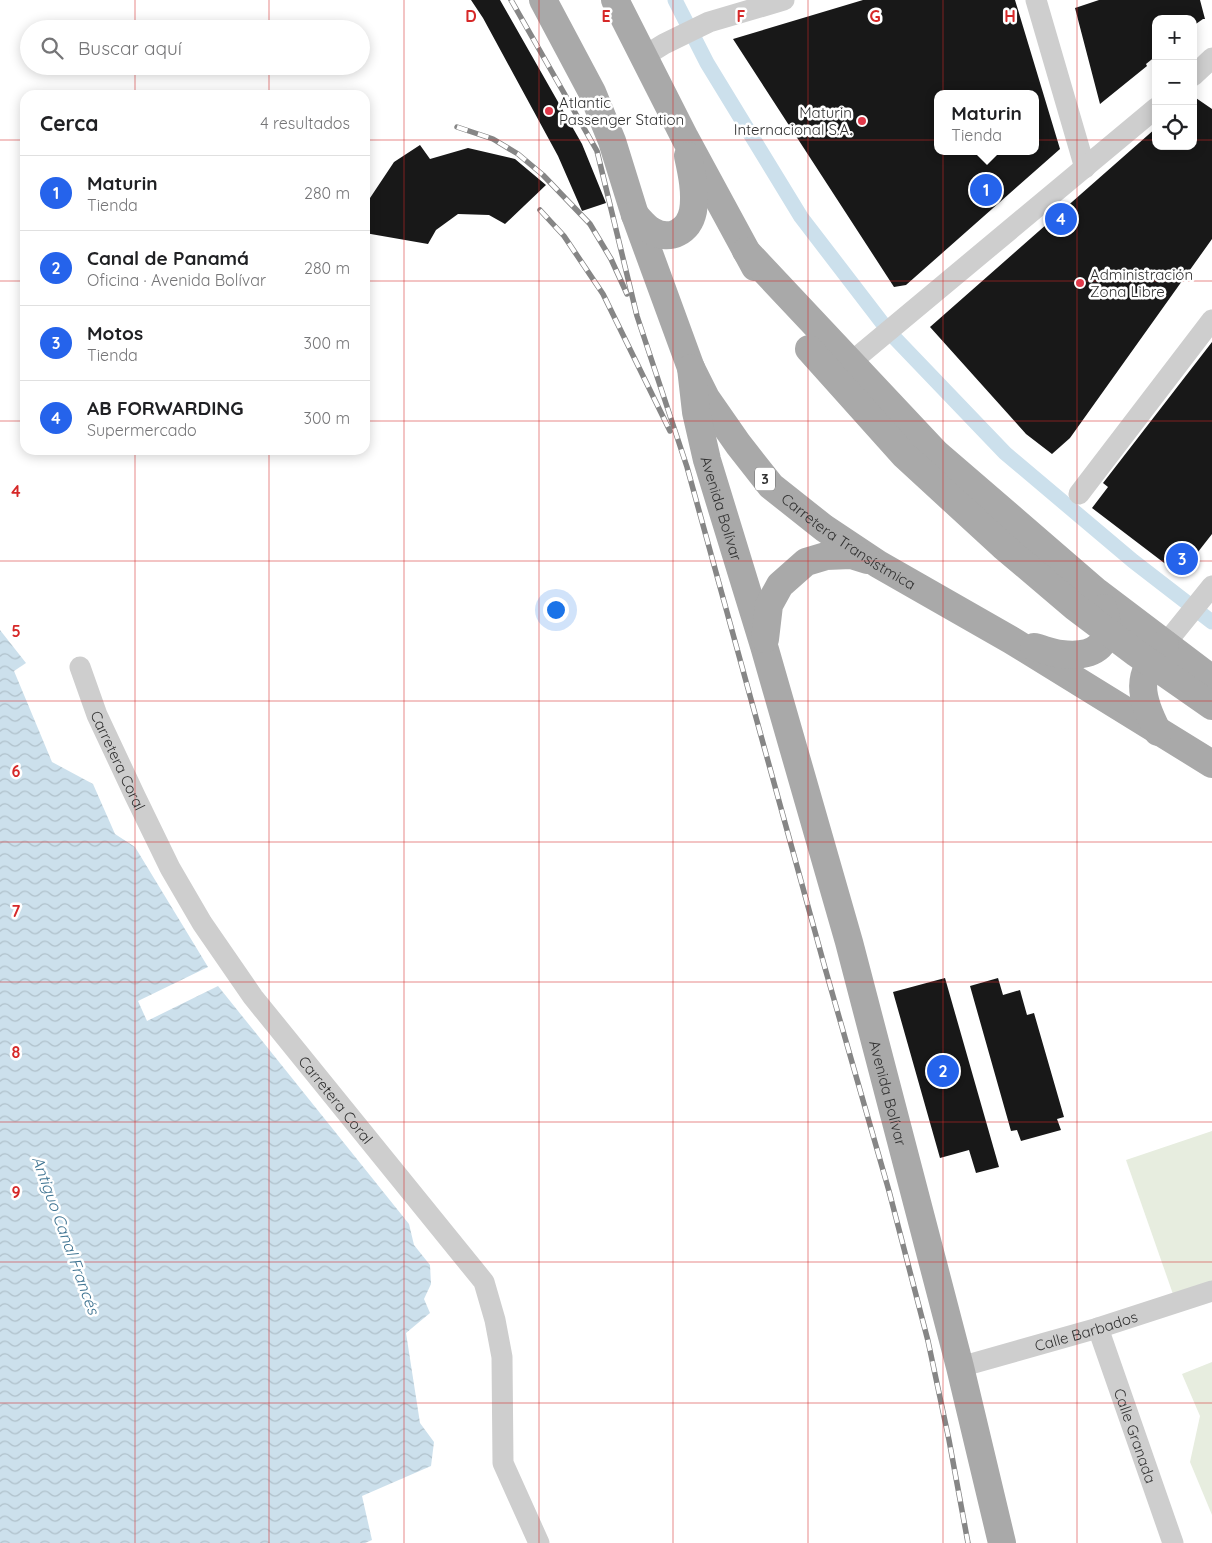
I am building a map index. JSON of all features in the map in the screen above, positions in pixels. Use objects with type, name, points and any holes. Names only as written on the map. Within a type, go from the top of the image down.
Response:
[{"type":"main road","name":"Carretera Transístmica","points":[[543,0],[592,92],[612,141],[635,215],[691,368],[706,398],[738,444],[771,486],[824,528],[878,564],[1011,640],[1212,764]]},
{"type":"main road","points":[[615,0],[654,51],[685,138],[776,303],[809,349],[904,455],[1003,546],[1075,607],[1136,653],[1212,706]]},
{"type":"main road","points":[[635,215],[650,230],[666,235],[678,234],[689,223],[694,199],[685,138]]},
{"type":"main road","points":[[746,251],[859,356],[936,453],[1097,592],[1212,679]]},
{"type":"main road","name":"Avenida Bolívar","points":[[691,368],[696,412],[708,460],[764,646],[849,942],[960,1367],[1002,1543]]},
{"type":"main road","name":"Avenida Bolívar","points":[[764,646],[770,605],[780,585],[806,562],[826,556],[851,555],[878,564]]},
{"type":"main road","points":[[1011,640],[1059,654],[1079,655],[1096,650],[1104,642],[1106,630],[1105,615],[1097,592]]},
{"type":"main road","points":[[1158,732],[1146,708],[1142,692],[1144,677],[1150,662],[1166,643]]},
{"type":"street","points":[[654,51],[709,22],[784,0]]},
{"type":"street","points":[[1036,0],[1084,168]]},
{"type":"street","points":[[859,356],[1152,111]]},
{"type":"street","points":[[1079,494],[1212,320]]},
{"type":"street","points":[[1166,643],[1201,599]]},
{"type":"street","name":"Carretera Coral","points":[[80,667],[97,715],[135,796],[170,868],[202,923],[253,997],[484,1282],[495,1320],[502,1357],[503,1463],[540,1543]]},
{"type":"street","name":"Calle Barbados","points":[[960,1367],[1098,1328],[1212,1291]]},
{"type":"street","name":"Calle Granada","points":[[1098,1328],[1173,1543]]},
{"type":"shaded area","points":[[1212,1131],[1212,1284],[1174,1297],[1126,1160]]},
{"type":"shaded area","points":[[1212,1362],[1212,1515],[1190,1462],[1200,1416],[1182,1374]]},
{"type":"water","name":"Antiguo Canal Francés","points":[[0,630],[26,663],[14,671],[52,762],[93,784],[115,834],[135,847],[208,967],[138,1001],[147,1021],[218,986],[409,1224],[414,1245],[430,1265],[431,1284],[424,1299],[430,1313],[406,1333],[420,1423],[434,1442],[431,1466],[362,1496],[372,1540],[365,1543],[0,1543]]},
{"type":"building","name":"Atlantic Passenger Station","points":[[471,0],[500,0],[582,144],[606,203],[582,211],[558,156],[483,18]]},
{"type":"building","name":"Maturin Internacional S.A.","points":[[863,0],[1015,0],[1060,149],[906,285],[894,287],[733,39]]},
{"type":"building","points":[[1099,0],[1200,0],[1205,19],[1197,23],[1197,15],[1152,15],[1152,59],[1146,64],[1147,66],[1100,104],[1075,8]]},
{"type":"building","name":"Administración Zona Libre","points":[[1197,99],[1212,109],[1212,239],[1070,438],[1052,454],[1026,434],[930,327],[1152,132],[1152,150],[1197,150]]},
{"type":"building","points":[[420,145],[430,159],[468,148],[515,159],[546,185],[505,224],[489,215],[458,214],[436,230],[428,244],[370,234],[370,198],[394,162]]},
{"type":"building","points":[[1212,342],[1212,534],[1180,575],[1092,508],[1108,487],[1103,483]]},
{"type":"building","points":[[945,978],[999,1167],[976,1173],[969,1150],[940,1158],[893,992]]},
{"type":"building","points":[[998,978],[1003,995],[1020,990],[1027,1015],[1034,1013],[1064,1117],[1057,1119],[1061,1130],[1021,1141],[1017,1130],[1011,1131],[970,986]]},
{"type":"waterway","points":[[675,0],[707,63],[801,217],[890,333],[1005,453],[1133,561],[1212,622]]},
{"type":"railway","points":[[511,0],[597,151],[637,316],[687,467],[825,968],[889,1191],[928,1341],[968,1543]]},
{"type":"railway","points":[[457,127],[493,139],[518,154],[543,175],[590,224],[611,259],[627,294]]},
{"type":"railway","points":[[540,210],[564,236],[603,294],[670,431]]},
{"type":"place","name":"Atlantic Passenger Station","points":[[549,111]]},
{"type":"place","name":"Maturin Internacional S.A.","points":[[862,121]]},
{"type":"place","name":"Maturin","points":[[986,190]]},
{"type":"place","name":"AB FORWARDING","points":[[1061,219]]},
{"type":"place","name":"Administración Zona Libre","points":[[1080,283]]},
{"type":"place","name":"Motos","points":[[1182,559]]},
{"type":"place","name":"Canal de Panamá","points":[[943,1071]]}]
